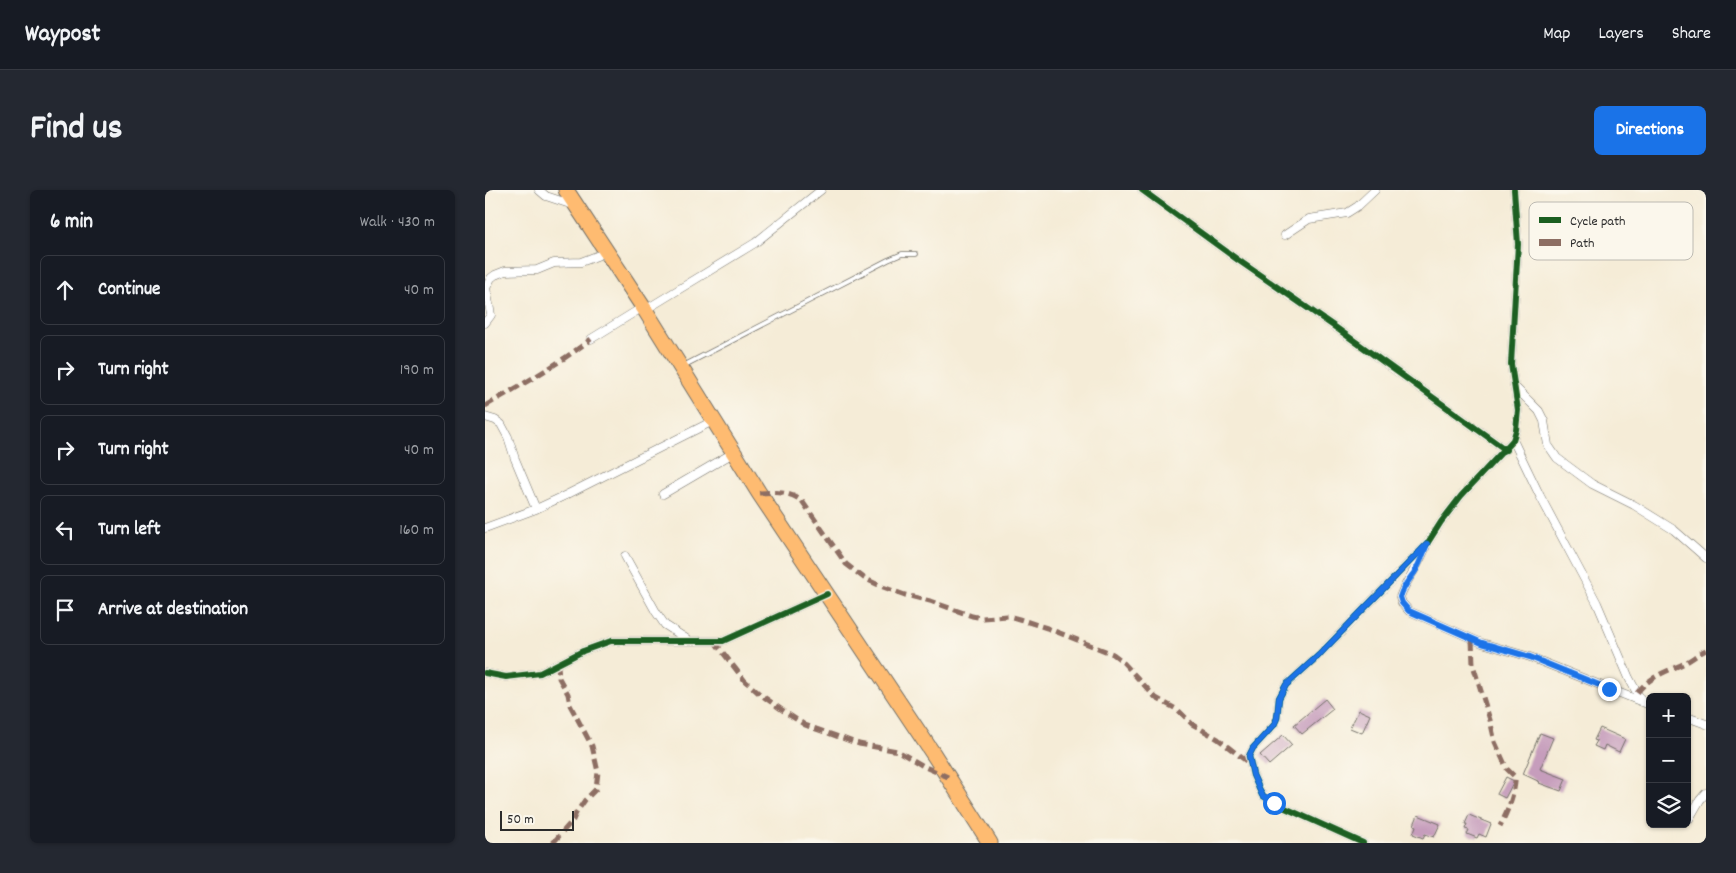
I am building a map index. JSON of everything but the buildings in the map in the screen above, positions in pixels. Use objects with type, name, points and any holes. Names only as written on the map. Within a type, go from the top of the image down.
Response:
[{"type":"highway","points":[[566,190],[644,309],[794,547],[827,594],[990,843]]},
{"type":"street","points":[[539,190],[546,196],[577,207]]},
{"type":"street","points":[[591,339],[755,243],[821,190]]},
{"type":"street","points":[[1142,190],[1237,260],[1454,411],[1505,450]]},
{"type":"street","points":[[1285,235],[1309,220],[1347,213],[1358,206],[1375,190]]},
{"type":"street","points":[[1363,843],[1274,803],[1262,795],[1253,775],[1249,756],[1253,748],[1274,725],[1277,718],[1279,698],[1286,685],[1319,655],[1427,544],[1461,496],[1513,440],[1518,410],[1511,364],[1518,244],[1514,190]]},
{"type":"street","points":[[485,323],[491,315],[486,288],[491,278],[495,275],[505,271],[537,270],[554,263],[581,262],[607,252]]},
{"type":"street","points":[[1514,386],[1539,411],[1544,421],[1548,445],[1557,458],[1592,484],[1634,505],[1673,530],[1706,558]]},
{"type":"street","points":[[485,417],[495,420],[505,430],[536,509]]},
{"type":"street","points":[[485,528],[536,509],[623,467],[713,420]]},
{"type":"street","points":[[1513,440],[1540,496],[1597,603],[1629,678],[1642,702]]},
{"type":"street","points":[[663,494],[733,453]]},
{"type":"street","points":[[1427,544],[1422,558],[1414,573],[1403,587],[1400,597],[1402,603],[1409,611],[1477,641],[1530,657],[1646,704]]},
{"type":"street","points":[[625,556],[665,625],[692,642]]},
{"type":"street","points":[[485,673],[506,677],[540,673],[583,651],[611,641],[723,641],[827,594]]},
{"type":"street","points":[[1691,718],[1706,724]]},
{"type":"street","points":[[1691,816],[1706,793]]},
{"type":"lane","points":[[681,367],[888,260],[902,254],[916,254]]},
{"type":"marked path","points":[[485,406],[553,366],[591,339]]},
{"type":"marked path","points":[[759,493],[776,492],[802,501],[846,564],[864,578],[883,587],[972,616],[982,618],[1008,616],[1019,619],[1113,654],[1121,660],[1156,698],[1178,710],[1192,724],[1218,739],[1250,764]]},
{"type":"marked path","points":[[1472,639],[1473,665],[1495,742],[1507,769],[1515,777],[1513,795],[1500,826]]},
{"type":"marked path","points":[[714,641],[745,681],[761,695],[805,725],[859,744],[898,751],[925,767],[948,777]]},
{"type":"marked path","points":[[1637,693],[1652,679],[1706,650]]},
{"type":"marked path","points":[[553,843],[573,820],[585,800],[596,789],[598,772],[592,746],[570,705],[568,694],[559,678],[558,665]]},
{"type":"cycle path","points":[[1142,190],[1506,450]]},
{"type":"cycle path","points":[[1363,843],[1274,803],[1262,795],[1253,775],[1249,756],[1253,748],[1274,725],[1277,718],[1279,698],[1286,685],[1319,655],[1427,544],[1461,496],[1513,440],[1518,410],[1511,364],[1518,244],[1514,190]]},
{"type":"cycle path","points":[[485,673],[506,677],[540,673],[583,651],[611,641],[723,641],[827,594]]},
{"type":"route","points":[[1274,803],[1262,795],[1253,775],[1249,756],[1253,748],[1274,725],[1277,718],[1279,698],[1286,685],[1319,655],[1427,544],[1422,558],[1414,573],[1403,587],[1400,597],[1402,603],[1409,611],[1482,643],[1553,665],[1609,689]]}]
